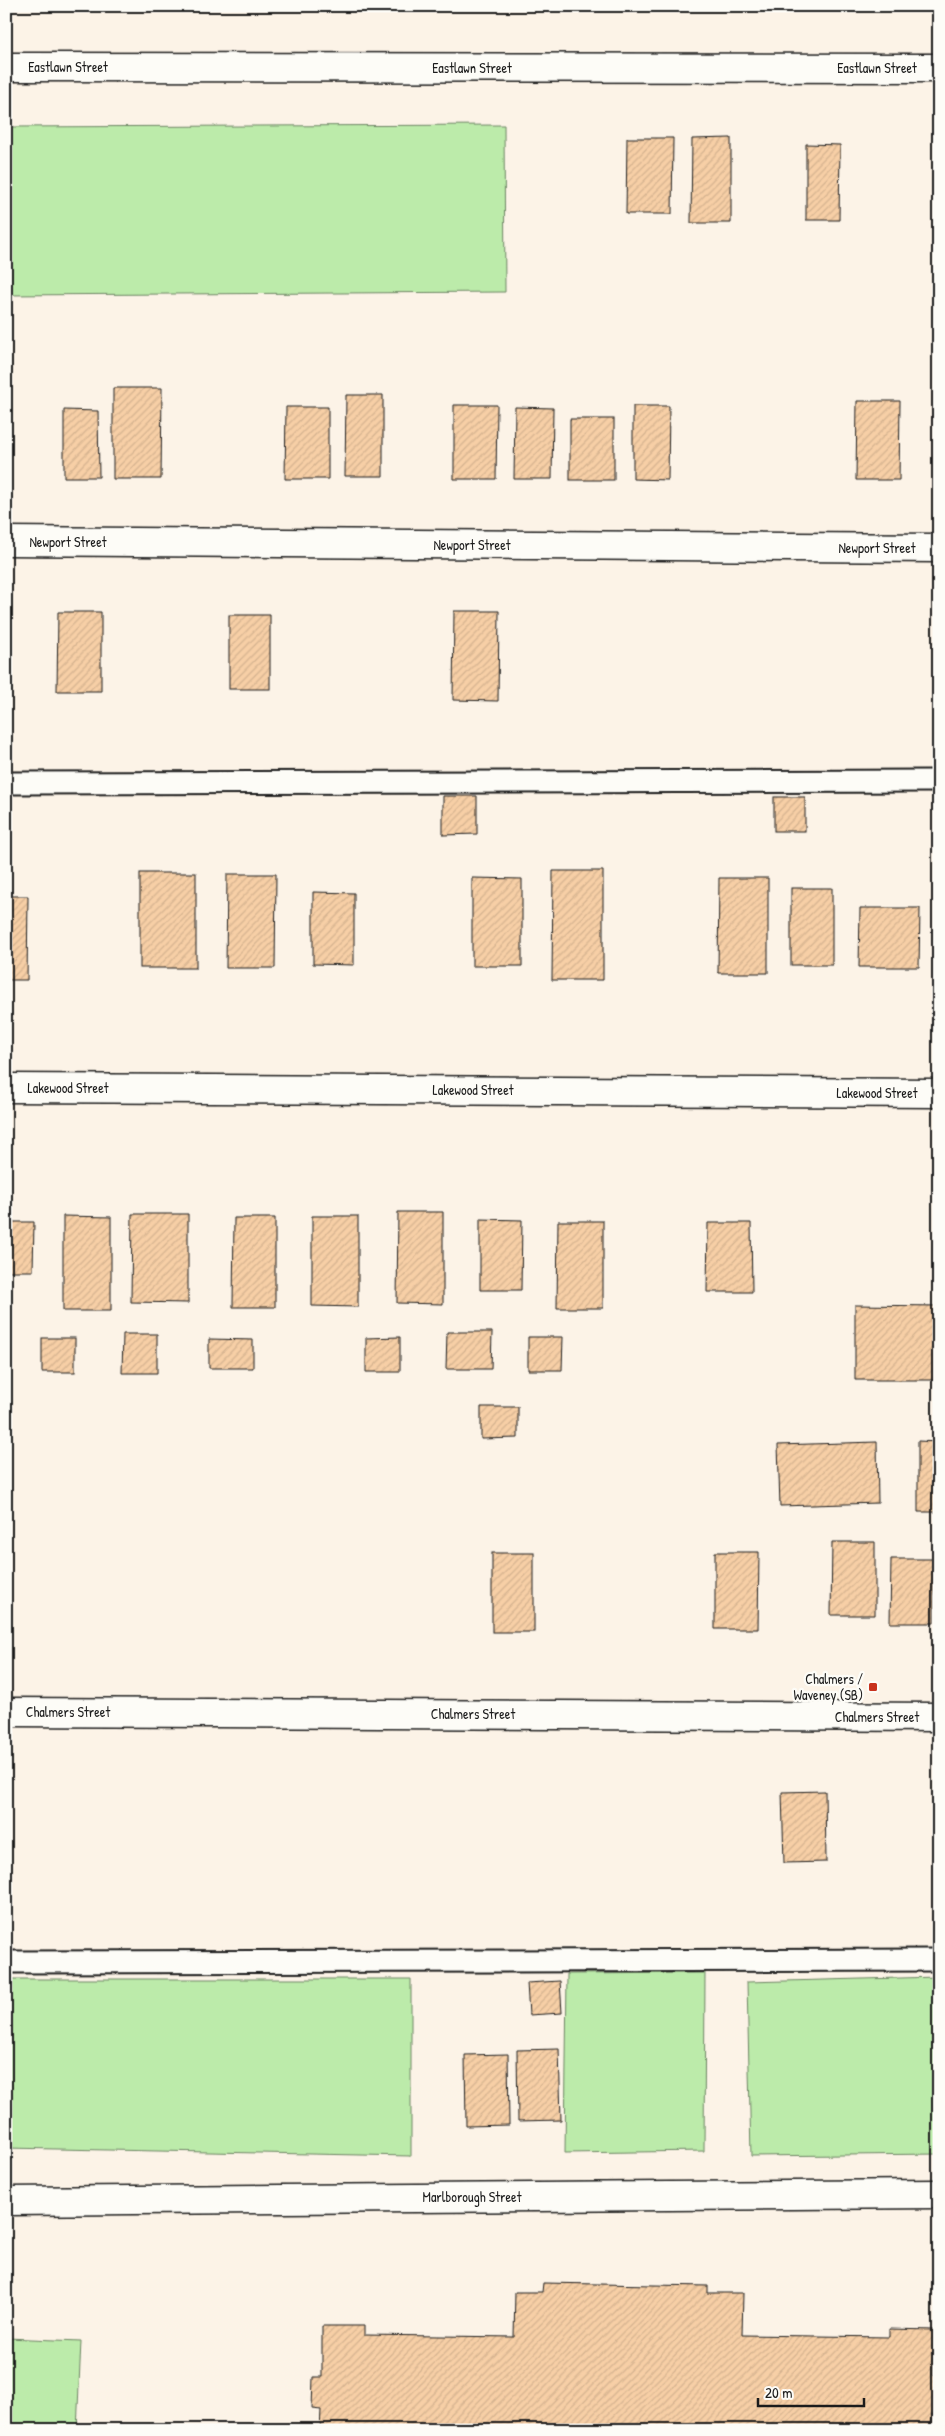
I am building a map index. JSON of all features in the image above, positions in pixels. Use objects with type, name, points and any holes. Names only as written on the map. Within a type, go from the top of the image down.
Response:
[{"type":"street","name":"Eastlawn Street","points":[[6,67],[939,68]]},
{"type":"street","name":"Newport Street","points":[[6,541],[939,548]]},
{"type":"street","name":"Lakewood Street","points":[[6,1088],[939,1093]]},
{"type":"street","name":"Chalmers Street","points":[[6,1712],[939,1717]]},
{"type":"street","name":"Marlborough Street","points":[[6,2201],[939,2194]]},
{"type":"lane","points":[[6,783],[939,781]]},
{"type":"lane","points":[[6,1962],[939,1960]]},
{"type":"green space","points":[[504,125],[505,292],[6,295],[6,127]]},
{"type":"green space","points":[[705,1973],[704,2151],[565,2153],[567,1974]]},
{"type":"green space","points":[[939,1977],[939,2154],[751,2156],[747,1982]]},
{"type":"green space","points":[[6,1979],[411,1979],[411,2156],[6,2148]]},
{"type":"green space","points":[[6,2338],[81,2341],[77,2430],[6,2430]]},
{"type":"building","points":[[627,138],[673,138],[672,214],[626,214]]},
{"type":"building","points":[[731,138],[731,223],[691,223],[692,139]]},
{"type":"building","points":[[806,144],[840,145],[839,220],[806,220]]},
{"type":"building","points":[[113,388],[162,388],[161,479],[113,479]]},
{"type":"building","points":[[346,395],[383,395],[383,476],[345,476]]},
{"type":"building","points":[[857,401],[900,401],[899,480],[856,480]]},
{"type":"building","points":[[454,405],[497,405],[496,479],[454,479]]},
{"type":"building","points":[[633,406],[669,406],[668,480],[633,479]]},
{"type":"building","points":[[286,407],[328,407],[328,479],[285,479]]},
{"type":"building","points":[[515,407],[553,408],[552,479],[514,479]]},
{"type":"building","points":[[64,410],[98,411],[99,477],[64,477]]},
{"type":"building","points":[[570,419],[614,419],[614,480],[570,480]]},
{"type":"building","points":[[454,611],[499,611],[498,701],[453,700]]},
{"type":"building","points":[[58,612],[101,612],[101,691],[57,691]]},
{"type":"building","points":[[229,615],[270,615],[270,689],[229,689]]},
{"type":"building","points":[[443,796],[477,796],[477,834],[443,835]]},
{"type":"building","points":[[774,797],[805,797],[805,831],[774,831]]},
{"type":"building","points":[[553,871],[603,871],[603,980],[552,980]]},
{"type":"building","points":[[140,873],[196,873],[196,968],[140,968]]},
{"type":"building","points":[[227,874],[276,874],[275,968],[226,968]]},
{"type":"building","points":[[472,878],[522,879],[522,966],[472,966]]},
{"type":"building","points":[[719,878],[768,878],[768,973],[718,973]]},
{"type":"building","points":[[791,888],[832,888],[832,965],[791,965]]},
{"type":"building","points":[[313,892],[354,893],[354,965],[313,964]]},
{"type":"building","points":[[6,896],[28,896],[27,980],[6,980]]},
{"type":"building","points":[[860,908],[920,908],[919,967],[859,967]]},
{"type":"building","points":[[398,1212],[443,1212],[443,1304],[397,1303]]},
{"type":"building","points":[[132,1214],[188,1214],[188,1303],[131,1302]]},
{"type":"building","points":[[63,1216],[111,1217],[111,1311],[63,1311]]},
{"type":"building","points":[[312,1216],[358,1216],[358,1307],[312,1306]]},
{"type":"building","points":[[234,1218],[275,1218],[275,1307],[233,1307]]},
{"type":"building","points":[[480,1219],[522,1220],[521,1290],[480,1290]]},
{"type":"building","points":[[558,1221],[603,1221],[603,1308],[557,1308]]},
{"type":"building","points":[[6,1222],[34,1222],[33,1271],[6,1271]]},
{"type":"building","points":[[708,1223],[751,1223],[752,1292],[707,1292]]},
{"type":"building","points":[[855,1305],[939,1306],[939,1380],[855,1380]]},
{"type":"building","points":[[447,1332],[492,1332],[491,1369],[446,1369]]},
{"type":"building","points":[[123,1334],[157,1334],[157,1373],[122,1373]]},
{"type":"building","points":[[400,1337],[400,1372],[366,1372],[366,1338]]},
{"type":"building","points":[[528,1337],[563,1337],[562,1370],[528,1370]]},
{"type":"building","points":[[42,1338],[75,1338],[75,1372],[42,1372]]},
{"type":"building","points":[[209,1339],[253,1340],[253,1368],[209,1368]]},
{"type":"building","points":[[481,1407],[518,1407],[518,1438],[481,1439]]},
{"type":"building","points":[[918,1441],[939,1442],[939,1512],[918,1512]]},
{"type":"building","points":[[877,1442],[878,1503],[780,1506],[778,1445]]},
{"type":"building","points":[[832,1542],[875,1542],[875,1615],[831,1615]]},
{"type":"building","points":[[715,1552],[759,1552],[758,1629],[715,1629]]},
{"type":"building","points":[[492,1553],[534,1553],[534,1632],[492,1632]]},
{"type":"building","points":[[891,1559],[934,1559],[934,1623],[890,1623]]},
{"type":"building","points":[[825,1791],[826,1862],[784,1863],[782,1792]]},
{"type":"building","points":[[560,1981],[562,2013],[529,2015],[527,1983]]},
{"type":"building","points":[[559,2049],[561,2120],[518,2121],[517,2050]]},
{"type":"building","points":[[508,2054],[509,2125],[466,2126],[465,2055]]},
{"type":"building","points":[[543,2283],[708,2286],[708,2293],[743,2293],[742,2335],[889,2337],[889,2329],[934,2330],[933,2375],[939,2376],[939,2414],[932,2414],[932,2430],[320,2430],[321,2410],[312,2409],[313,2377],[322,2377],[322,2326],[364,2326],[364,2335],[514,2337],[515,2292],[542,2292]]},
{"type":"place","name":"Chalmers / Waveney (SB)","points":[[873,1687]]}]
